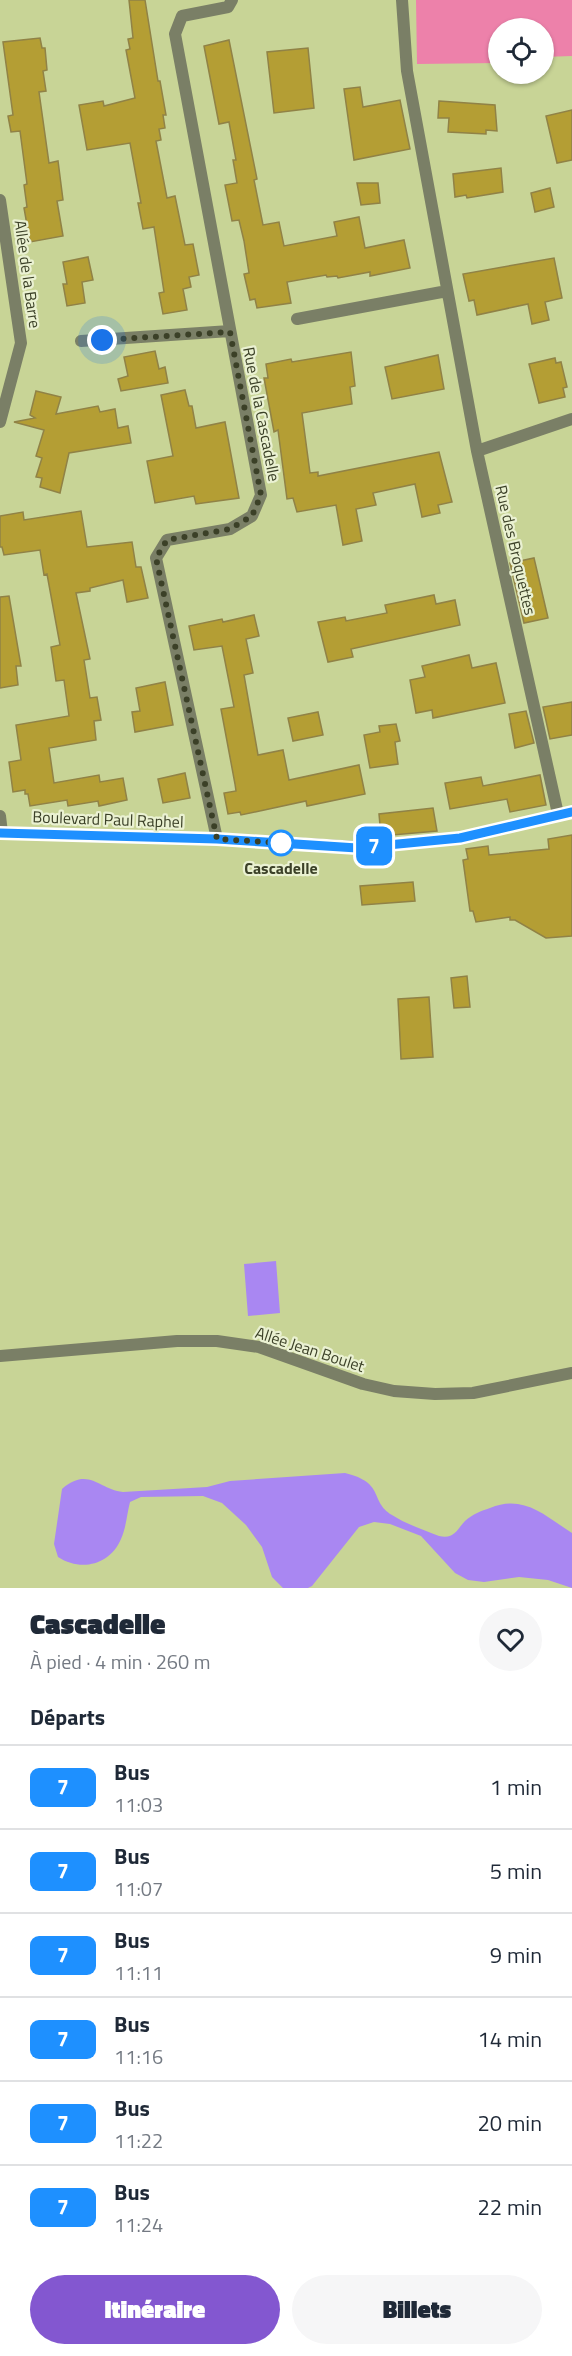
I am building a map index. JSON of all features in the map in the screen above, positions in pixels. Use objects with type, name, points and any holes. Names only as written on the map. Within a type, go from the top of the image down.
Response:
[{"type":"street","name":"Rue de la Cascadelle","points":[[217,839],[156,558],[167,540],[230,529],[252,516],[261,495],[175,34],[182,16],[228,7],[232,0]]},
{"type":"street","name":"Rue des Broquettes","points":[[402,0],[407,71],[477,451],[558,814]]},
{"type":"street","name":"Allée de la Barre","points":[[0,200],[21,343],[5,379],[0,422]]},
{"type":"street","points":[[297,319],[447,291]]},
{"type":"street","points":[[81,341],[230,332]]},
{"type":"street","points":[[477,451],[572,419]]},
{"type":"street","name":"Boulevard Paul Raphel","points":[[1,833],[217,839],[357,848],[460,838],[572,812]]},
{"type":"street","points":[[0,816],[1,833]]},
{"type":"street","name":"Allée Jean Boulet","points":[[0,1356],[177,1341],[216,1341],[259,1347],[363,1384],[393,1391],[435,1394],[473,1393],[572,1373]]},
{"type":"shaded area","points":[[416,0],[572,0],[572,56],[554,57],[554,18],[488,18],[488,63],[417,64]]},
{"type":"shaded area","points":[[276,1261],[280,1313],[248,1316],[244,1264]]},
{"type":"shaded area","points":[[345,1473],[358,1477],[372,1487],[385,1510],[392,1515],[444,1537],[457,1531],[471,1516],[502,1504],[524,1505],[534,1509],[572,1533],[572,1588],[548,1580],[519,1577],[484,1582],[468,1580],[455,1573],[421,1536],[390,1524],[374,1522],[359,1527],[312,1586],[283,1588],[272,1577],[262,1547],[246,1525],[222,1503],[203,1496],[141,1497],[130,1502],[124,1530],[116,1548],[110,1555],[94,1563],[85,1565],[67,1562],[58,1557],[54,1544],[62,1489],[80,1479],[94,1481],[123,1492],[207,1487],[230,1481]]},
{"type":"building","points":[[129,0],[145,0],[166,115],[163,115],[165,128],[159,129],[161,140],[156,141],[167,198],[175,196],[185,245],[193,244],[199,275],[189,277],[191,287],[183,289],[187,310],[163,314],[159,293],[164,292],[154,227],[143,229],[138,203],[141,203],[130,143],[87,150],[79,105],[103,101],[104,106],[135,98],[126,50],[130,49],[128,39],[133,38]]},
{"type":"building","points":[[40,38],[42,48],[45,48],[47,70],[43,71],[46,91],[39,92],[49,163],[58,161],[63,200],[57,201],[63,236],[30,242],[24,208],[27,207],[24,185],[27,184],[20,131],[11,132],[8,116],[13,115],[3,42]]},
{"type":"building","points":[[229,40],[257,179],[254,180],[263,225],[279,222],[284,246],[337,236],[334,222],[359,217],[365,248],[404,240],[410,268],[370,276],[370,272],[338,278],[326,275],[287,282],[291,303],[257,308],[255,299],[250,300],[244,274],[249,273],[244,241],[239,220],[232,221],[225,185],[237,183],[233,160],[236,160],[229,122],[219,124],[204,46]]},
{"type":"building","points":[[308,48],[314,108],[274,113],[267,52]]},
{"type":"building","points":[[360,87],[363,107],[400,100],[410,149],[354,160],[344,89]]},
{"type":"building","points":[[439,101],[495,105],[497,131],[486,130],[486,134],[448,132],[449,118],[438,118]]},
{"type":"building","points":[[572,110],[572,160],[557,163],[546,116]]},
{"type":"building","points":[[501,168],[503,192],[467,198],[466,195],[455,197],[453,174]]},
{"type":"building","points":[[357,183],[378,183],[380,203],[361,205]]},
{"type":"building","points":[[550,188],[554,207],[535,212],[531,193]]},
{"type":"building","points":[[88,257],[93,280],[82,282],[85,303],[67,306],[63,284],[67,284],[63,262]]},
{"type":"building","points":[[554,258],[562,298],[545,302],[549,320],[532,324],[528,304],[477,315],[474,300],[469,301],[463,274]]},
{"type":"building","points":[[155,351],[159,369],[165,367],[168,383],[121,391],[118,379],[128,376],[124,357]]},
{"type":"building","points":[[351,352],[355,386],[350,387],[352,404],[302,413],[310,473],[318,472],[318,476],[439,452],[452,502],[438,505],[440,513],[422,517],[415,484],[373,493],[376,505],[356,509],[362,541],[343,545],[336,505],[297,512],[293,498],[287,499],[278,430],[274,432],[264,378],[268,378],[266,364]]},
{"type":"building","points":[[438,355],[444,389],[392,399],[385,367]]},
{"type":"building","points":[[555,358],[556,363],[561,362],[567,387],[563,388],[565,397],[539,403],[529,364]]},
{"type":"building","points":[[185,390],[189,406],[192,406],[196,428],[225,422],[239,498],[196,504],[194,496],[155,503],[147,461],[173,456],[161,395]]},
{"type":"building","points":[[36,391],[61,397],[56,414],[98,406],[100,412],[115,409],[118,428],[128,426],[131,443],[69,453],[60,493],[40,487],[42,478],[36,477],[42,458],[36,456],[44,430],[14,422],[35,418],[30,415]]},
{"type":"building","points":[[81,511],[87,547],[132,542],[136,567],[141,567],[148,598],[127,602],[123,580],[90,588],[90,591],[76,593],[90,659],[84,660],[90,698],[97,697],[101,720],[94,721],[96,740],[49,748],[54,783],[99,775],[100,782],[123,778],[127,800],[99,806],[98,801],[68,806],[67,800],[30,806],[25,790],[13,792],[9,762],[21,760],[16,725],[69,716],[64,680],[56,681],[51,647],[60,645],[47,574],[44,575],[40,550],[4,555],[0,547],[0,516],[23,512],[24,520]]},
{"type":"building","points":[[534,558],[548,618],[524,623],[510,563]]},
{"type":"building","points":[[434,595],[436,604],[455,600],[460,625],[351,649],[353,657],[328,662],[318,622],[345,617],[346,621],[387,613],[385,605]]},
{"type":"building","points":[[9,596],[21,666],[16,666],[18,685],[0,688],[0,597]]},
{"type":"building","points":[[254,615],[259,636],[246,639],[253,673],[244,675],[258,755],[283,750],[289,780],[359,765],[365,794],[307,806],[306,801],[241,815],[240,812],[228,814],[224,793],[236,791],[221,709],[234,707],[222,646],[194,650],[189,626]]},
{"type":"building","points":[[469,655],[472,668],[496,663],[505,703],[433,718],[432,710],[416,713],[410,680],[425,677],[422,666]]},
{"type":"building","points":[[165,682],[173,725],[135,732],[132,712],[140,711],[136,688]]},
{"type":"building","points":[[572,702],[572,735],[550,739],[543,707]]},
{"type":"building","points":[[526,711],[534,743],[515,748],[509,714]]},
{"type":"building","points":[[318,712],[323,735],[293,741],[288,718]]},
{"type":"building","points":[[396,724],[400,741],[395,742],[398,764],[370,768],[364,735],[380,732],[379,726]]},
{"type":"building","points":[[185,773],[190,798],[163,803],[158,779]]},
{"type":"building","points":[[540,775],[546,805],[510,812],[507,799],[450,809],[445,783],[481,777],[483,786]]},
{"type":"building","points":[[433,808],[437,831],[381,836],[379,814]]},
{"type":"building","points":[[572,835],[572,936],[546,938],[515,920],[510,920],[510,917],[476,922],[473,911],[470,911],[463,860],[468,859],[466,849],[488,846],[489,855],[549,849],[548,839]]},
{"type":"building","points":[[413,882],[415,901],[362,905],[360,886]]},
{"type":"building","points":[[467,976],[470,1007],[454,1008],[451,978]]},
{"type":"building","points":[[429,997],[433,1057],[401,1059],[398,999]]},
{"type":"bus line","name":"7","points":[[0,833],[217,839],[357,848],[460,838],[572,812]]},
{"type":"place","name":"Cascadelle","points":[[281,843]]},
{"type":"route","points":[[102,340],[230,332],[261,495],[252,516],[230,529],[167,540],[156,558],[217,839],[281,843]]}]
